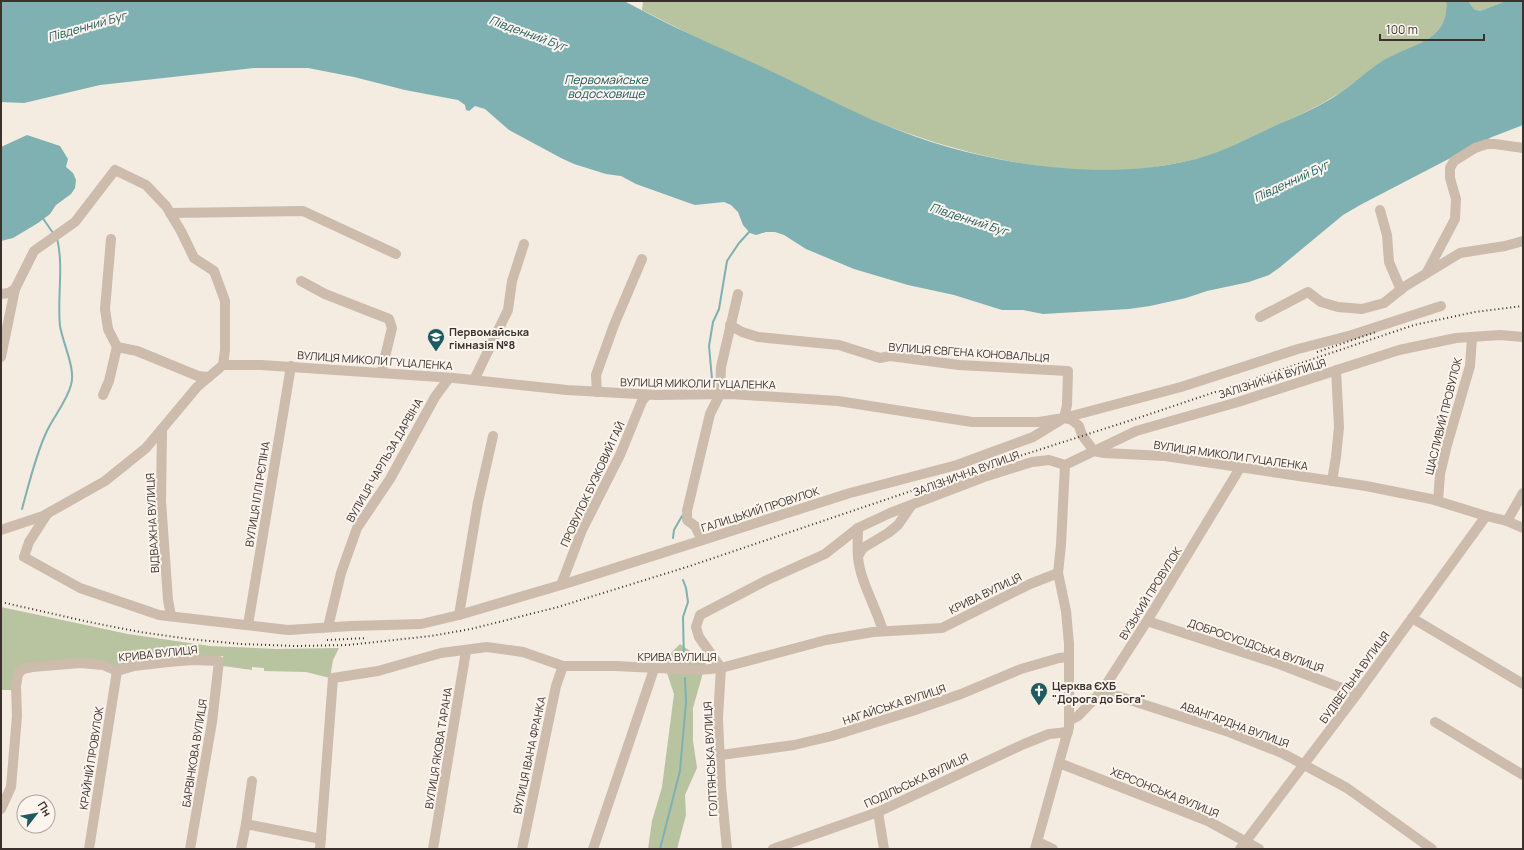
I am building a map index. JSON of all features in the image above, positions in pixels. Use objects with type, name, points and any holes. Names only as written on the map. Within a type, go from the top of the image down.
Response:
[{"type":"street","points":[[1427,273],[1455,219],[1456,199],[1450,178],[1450,168],[1454,161],[1475,148],[1487,144],[1523,148]]},
{"type":"street","points":[[1,356],[15,289],[34,251],[75,222],[115,170],[146,186],[166,206],[181,231],[194,258],[214,270],[225,301],[225,350],[223,366],[197,387],[146,448],[105,481],[47,514],[1,530]]},
{"type":"street","points":[[170,213],[303,210],[396,254]]},
{"type":"street","points":[[1380,210],[1387,235],[1389,262],[1401,290]]},
{"type":"street","points":[[103,395],[109,381],[117,347],[108,329],[104,309],[111,239]]},
{"type":"street","points":[[1260,317],[1308,292],[1321,302],[1338,307],[1362,310],[1384,303],[1401,290],[1460,253],[1505,246],[1523,241]]},
{"type":"street","points":[[474,380],[508,310],[512,281],[524,244]]},
{"type":"street","points":[[597,392],[596,375],[614,325],[642,259]]},
{"type":"street","points":[[301,281],[325,294],[389,319],[392,328],[381,373]]},
{"type":"street","points":[[1,294],[9,293],[15,289]]},
{"type":"street","points":[[702,540],[695,526],[688,520],[687,512],[710,414],[720,394],[721,367],[738,294]]},
{"type":"street","points":[[1064,418],[1181,387],[1290,351],[1352,335],[1442,306]]},
{"type":"street","name":"ВУЛИЦЯ ЄВГЕНА КОНОВАЛЬЦЯ","points":[[730,325],[742,332],[758,337],[840,345],[880,358],[890,356],[959,365],[1068,371],[1068,405],[1064,418]]},
{"type":"street","name":"ЗАЛІЗНИЧНА ВУЛИЦЯ","points":[[721,668],[699,637],[696,627],[700,615],[766,580],[825,554],[858,528],[890,514],[984,477],[1032,462],[1049,460],[1065,465],[1136,431],[1238,402],[1399,350],[1456,338],[1500,335],[1523,338]]},
{"type":"street","name":"ЩАСЛИВИЙ ПРОВУЛОК","points":[[1438,501],[1440,474],[1470,366],[1472,338]]},
{"type":"street","points":[[117,347],[137,351],[198,376],[209,377]]},
{"type":"street","name":"ВУЛИЦЯ МИКОЛИ ГУЦАЛЕНКА","points":[[223,366],[261,364],[474,380],[567,390],[647,395],[720,394],[838,401],[972,422],[1039,422],[1064,418]]},
{"type":"street","name":"ВУЛИЦЯ ІЛЛІ РЄПІНА","points":[[248,625],[290,366]]},
{"type":"street","points":[[1332,481],[1339,427],[1336,370]]},
{"type":"street","name":"ВУЛИЦЯ ЧАРЛЬЗА ДАРВІНА","points":[[328,627],[341,573],[357,528],[390,479],[434,397],[449,378]]},
{"type":"street","name":"ПРОВУЛОК БУЗКОВИЙ ГАЙ","points":[[561,585],[582,530],[620,454],[642,401],[647,395]]},
{"type":"street","points":[[1064,418],[1072,420],[1079,426],[1082,435],[1094,451]]},
{"type":"street","name":"ГАЛИЦЬКИЙ ПРОВУЛОК","points":[[47,514],[29,542],[24,558],[80,588],[159,615],[288,630],[421,624],[459,616],[561,585],[850,493],[957,465],[1033,437],[1064,418]]},
{"type":"street","name":"ВІДВАЖНА ВУЛИЦЯ","points":[[162,429],[161,501],[168,600],[171,616]]},
{"type":"street","points":[[459,616],[478,502],[493,436]]},
{"type":"street","name":"ВУЛИЦЯ МИКОЛИ ГУЦАЛЕНКА","points":[[1094,451],[1104,453],[1165,456],[1332,481],[1438,501],[1507,521],[1523,528]]},
{"type":"street","points":[[1053,849],[1036,846],[1068,732],[1069,721],[1069,657],[1066,611],[1058,573],[1065,465]]},
{"type":"street","name":"ВУЗЬКИЙ ПРОВУЛОК","points":[[1069,721],[1078,716],[1102,691],[1147,621],[1240,468]]},
{"type":"street","points":[[1507,521],[1523,493]]},
{"type":"street","points":[[858,556],[863,548],[898,525],[911,506]]},
{"type":"street","name":"БУДІВЕЛЬНА ВУЛИЦЯ","points":[[1243,845],[1357,694],[1486,516]]},
{"type":"street","points":[[858,528],[858,556],[865,582],[883,632]]},
{"type":"street","name":"КРИВА ВУЛИЦЯ","points":[[320,844],[333,678],[378,671],[441,653],[466,651],[487,647],[523,652],[563,666],[615,666],[699,670],[721,668],[826,640],[883,632],[942,628],[1030,584],[1058,573]]},
{"type":"street","points":[[1412,618],[1523,684]]},
{"type":"street","name":"ДОБРОСУСІДСЬКА ВУЛИЦЯ","points":[[1147,621],[1279,664],[1357,694]]},
{"type":"street","name":"ВУЛИЦЯ ЯКОВА ТАРАНА","points":[[433,849],[466,651]]},
{"type":"street","name":"НАГАЙСЬКА ВУЛИЦЯ","points":[[721,755],[794,745],[832,736],[961,694],[1021,669],[1059,658],[1069,657]]},
{"type":"street","name":"КРИВА ВУЛИЦЯ","points":[[1,809],[11,787],[17,716],[16,686],[18,674],[23,670],[32,667],[80,663],[103,664],[117,671],[134,666],[168,662],[193,660],[219,661]]},
{"type":"street","name":"БАРВІНКОВА ВУЛИЦЯ","points":[[190,849],[212,722],[219,661]]},
{"type":"street","name":"ВУЛИЦЯ ІВАНА ФРАНКА","points":[[522,849],[556,686],[563,666]]},
{"type":"street","name":"ГОЛТЯНСЬКА ВУЛИЦЯ","points":[[721,668],[718,718],[721,755],[721,787],[728,849]]},
{"type":"street","points":[[593,849],[654,669]]},
{"type":"street","name":"КРАЙНІЙ ПРОВУЛОК","points":[[89,849],[117,671]]},
{"type":"street","name":"АВАНГАРДНА ВУЛИЦЯ","points":[[1102,691],[1229,732],[1282,753],[1305,764],[1347,788],[1432,849]]},
{"type":"street","points":[[1435,722],[1523,775]]},
{"type":"street","name":"ПОДІЛЬСЬКА ВУЛИЦЯ","points":[[773,849],[878,812],[1024,744],[1049,734],[1068,732]]},
{"type":"street","name":"ХЕРСОНСЬКА ВУЛИЦЯ","points":[[1059,763],[1208,821],[1243,845],[1259,849]]},
{"type":"street","points":[[241,849],[252,781]]},
{"type":"street","points":[[878,812],[884,849]]},
{"type":"street","points":[[246,824],[320,844]]},
{"type":"green space","points":[[643,1],[1446,1],[1447,14],[1443,25],[1425,41],[1378,65],[1342,91],[1318,105],[1234,145],[1214,154],[1178,163],[1131,170],[1100,171],[1039,166],[1008,161],[948,146],[890,127],[836,104],[659,19],[642,10]]},
{"type":"green space","points":[[1468,1],[1506,1],[1480,11],[1474,9]]},
{"type":"green space","points":[[1,607],[128,634],[210,646],[276,649],[339,648],[333,660],[330,678],[306,672],[264,671],[264,668],[252,667],[252,670],[223,666],[223,656],[123,666],[29,664],[13,690],[1,690]]},
{"type":"green space","points":[[680,644],[706,662],[693,708],[693,741],[697,768],[685,795],[686,815],[677,849],[648,849],[652,821],[662,787],[674,694],[663,661]]},
{"type":"water","name":"Первомайське водосховище","points":[[1,1],[624,1],[673,26],[858,113],[921,138],[958,150],[1039,166],[1120,170],[1159,166],[1196,159],[1215,153],[1327,101],[1383,61],[1431,37],[1443,23],[1446,13],[1446,1],[1468,1],[1474,9],[1480,11],[1506,1],[1523,1],[1523,125],[1492,137],[1462,152],[1343,215],[1269,275],[1249,282],[1150,306],[1129,309],[1043,314],[1023,310],[1002,310],[954,295],[908,285],[854,269],[806,249],[784,235],[775,232],[766,232],[756,235],[750,233],[743,225],[738,212],[731,205],[724,202],[695,205],[636,184],[621,176],[606,174],[574,164],[509,130],[485,109],[475,106],[469,111],[466,110],[465,105],[458,100],[405,90],[354,77],[308,68],[254,68],[100,85],[24,103],[1,102]]},
{"type":"water","points":[[27,135],[60,146],[68,159],[66,167],[73,173],[76,180],[75,188],[71,194],[56,205],[50,214],[38,223],[13,238],[1,241],[1,147]]},
{"type":"waterway","points":[[42,217],[53,233]]},
{"type":"waterway","points":[[713,390],[709,346],[713,322],[719,309],[727,261],[739,243],[751,230]]},
{"type":"waterway","points":[[22,509],[32,471],[42,442],[69,392],[72,379],[71,364],[60,326],[60,260],[57,238]]},
{"type":"waterway","points":[[673,538],[674,530],[682,516]]},
{"type":"waterway","points":[[683,580],[688,602],[683,617],[684,662]]},
{"type":"waterway","points":[[660,849],[680,771],[686,702],[685,678]]},
{"type":"railway","points":[[1,602],[140,632],[241,644],[296,646],[348,645],[431,636],[471,629],[558,607],[690,566],[920,488],[1138,418],[1414,325],[1475,312],[1523,306]]},
{"type":"railway","points":[[1317,352],[1376,332]]},
{"type":"railway","points":[[327,640],[367,638]]},
{"type":"place","name":"Первомайська гімназія №8","points":[[436,352]]},
{"type":"place","name":"Церква ЄХБ \"Дорога до Бога\"","points":[[1039,706]]},
{"type":"water label","name":"Південний Буг","points":[[87,26]]},
{"type":"water label","name":"Південний Буг","points":[[528,33]]},
{"type":"water label","name":"Південний Буг","points":[[1291,181]]},
{"type":"water label","name":"Південний Буг","points":[[969,219]]}]
